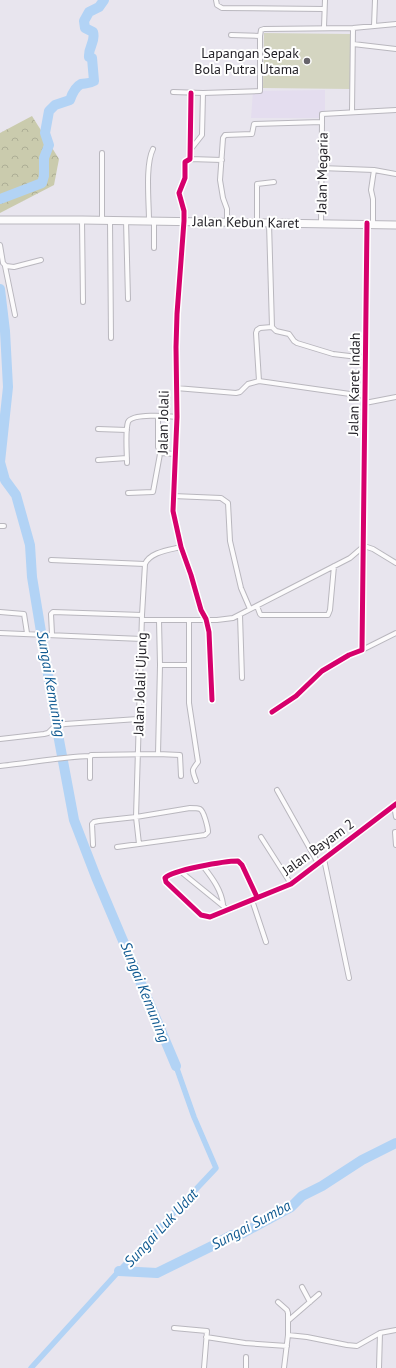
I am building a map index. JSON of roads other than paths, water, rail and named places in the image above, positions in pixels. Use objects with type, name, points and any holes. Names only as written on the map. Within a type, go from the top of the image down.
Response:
[{"type":"main road","name":"Jalan Kebun Karet","points":[[0,220],[126,220],[396,225]]},
{"type":"street","points":[[216,0],[218,5],[222,8],[324,9]]},
{"type":"street","points":[[324,27],[325,0]]},
{"type":"street","points":[[374,26],[375,0]]},
{"type":"street","points":[[173,92],[203,93],[260,91],[260,36],[261,30],[264,29],[324,27],[353,28],[396,24]]},
{"type":"street","points":[[352,111],[353,28]]},
{"type":"street","points":[[231,35],[260,36]]},
{"type":"street","points":[[353,44],[396,49]]},
{"type":"street","name":"Jalan Jolali","points":[[191,92],[190,159],[185,162],[184,178],[179,193],[184,211],[184,221],[177,314],[177,417],[173,511],[181,547],[201,610],[206,619],[209,632],[212,700]]},
{"type":"street","points":[[190,150],[202,135],[203,93]]},
{"type":"street","points":[[227,222],[227,209],[223,198],[221,184],[224,136],[252,134],[254,124],[322,122],[322,114],[352,111],[396,110]]},
{"type":"street","name":"Jalan Megaria","points":[[321,224],[322,122]]},
{"type":"street","points":[[153,149],[149,165],[154,248]]},
{"type":"street","points":[[102,153],[102,220]]},
{"type":"street","points":[[190,159],[222,160]]},
{"type":"street","points":[[321,168],[374,170],[396,174]]},
{"type":"street","name":"Jalan Karet Indah","points":[[362,650],[364,396],[370,224],[373,199],[371,190],[374,170]]},
{"type":"street","points":[[257,222],[257,184],[274,182]]},
{"type":"street","points":[[82,220],[83,302]]},
{"type":"street","points":[[110,220],[111,338]]},
{"type":"street","points":[[126,220],[128,299]]},
{"type":"street","points":[[269,223],[272,328]]},
{"type":"street","points":[[0,245],[15,315]]},
{"type":"street","points":[[5,266],[14,267],[40,260]]},
{"type":"street","points":[[259,382],[256,333],[260,328],[272,328],[276,331],[289,334],[297,343],[333,354],[366,358]]},
{"type":"street","points":[[176,388],[236,393],[240,392],[248,384],[259,382],[364,396]]},
{"type":"street","points":[[365,403],[396,397]]},
{"type":"street","points":[[127,463],[127,430],[130,419],[139,416],[177,417]]},
{"type":"street","points":[[128,493],[153,492],[161,453],[158,447],[158,416]]},
{"type":"street","points":[[98,429],[127,430]]},
{"type":"street","points":[[161,453],[175,454]]},
{"type":"street","points":[[98,460],[127,458]]},
{"type":"street","points":[[173,496],[221,498],[228,501],[230,541],[241,588],[250,609]]},
{"type":"street","points":[[49,634],[51,613],[53,612],[159,620],[224,620],[240,615],[350,558],[364,546],[373,549],[396,563]]},
{"type":"street","points":[[51,560],[145,564],[150,557],[155,554],[181,547]]},
{"type":"street","name":"Jalan Jolali Ujung","points":[[139,844],[136,817],[138,719],[145,564]]},
{"type":"street","points":[[257,606],[261,615],[328,615],[330,610],[334,566]]},
{"type":"street","points":[[0,612],[24,614],[27,634]]},
{"type":"street","points":[[240,615],[242,678]]},
{"type":"street","points":[[158,754],[160,665],[159,620]]},
{"type":"street","points":[[189,620],[188,703],[198,762],[193,767],[192,771],[196,781]]},
{"type":"street","points":[[0,633],[142,639]]},
{"type":"street","points":[[272,712],[296,696],[317,674],[349,655],[396,633]]},
{"type":"street","points":[[160,665],[188,665]]},
{"type":"street","points":[[0,739],[44,734],[55,726],[65,724],[138,719]]},
{"type":"street","points":[[0,766],[38,762],[69,756],[180,755],[181,776]]},
{"type":"street","points":[[90,756],[90,778]]},
{"type":"street","points":[[277,790],[318,862]]},
{"type":"street","points":[[395,805],[396,817]]},
{"type":"street","name":"Jalan Bayam 2","points":[[180,871],[165,876],[165,880],[201,915],[210,916],[291,884],[395,805]]},
{"type":"street","points":[[93,845],[92,824],[94,822],[190,808],[199,808],[202,810],[208,832],[205,835],[117,846]]},
{"type":"street","points":[[396,832],[396,845]]},
{"type":"street","points":[[262,837],[291,884]]},
{"type":"street","points":[[324,859],[349,978]]},
{"type":"street","points":[[180,871],[232,861],[240,861],[257,897]]},
{"type":"street","points":[[203,866],[217,886],[222,897],[223,905]]},
{"type":"street","points":[[180,871],[228,910]]},
{"type":"street","points":[[252,900],[266,942]]},
{"type":"street","points":[[302,1287],[310,1302]]},
{"type":"street","points":[[289,1320],[319,1294]]},
{"type":"street","points":[[278,1302],[287,1310],[289,1320],[284,1368]]},
{"type":"street","points":[[174,1328],[207,1331],[204,1368]]},
{"type":"street","points":[[288,1336],[307,1337],[353,1346],[360,1345],[380,1333],[396,1330]]},
{"type":"street","points":[[379,1368],[380,1333]]},
{"type":"street","points":[[206,1337],[245,1344],[287,1346]]},
{"type":"street","points":[[246,1357],[246,1368]]},
{"type":"waterway","name":"Sungai Kemuning","points":[[0,199],[42,183],[44,176],[44,158],[49,145],[45,133],[49,111],[55,105],[70,100],[74,91],[79,85],[94,81],[92,58],[89,57],[94,36],[93,32],[85,28],[84,21],[89,12],[99,7],[104,0]]},
{"type":"waterway","name":"Sungai Kemuning","points":[[0,289],[5,331],[8,387],[0,462],[5,480],[16,495],[30,545],[32,577],[57,729],[74,820],[96,877],[176,1066]]},
{"type":"waterway","name":"Sungai Luk Udat","points":[[31,1368],[119,1271],[216,1168],[194,1117],[176,1066]]},
{"type":"waterway","name":"Sungai Sumba","points":[[119,1271],[157,1273],[232,1235],[241,1234],[291,1207],[302,1196],[322,1186],[362,1160],[396,1143]]},
{"type":"place","name":"Lapangan Sepak Bola Putra Utama","points":[[307,61]]}]
